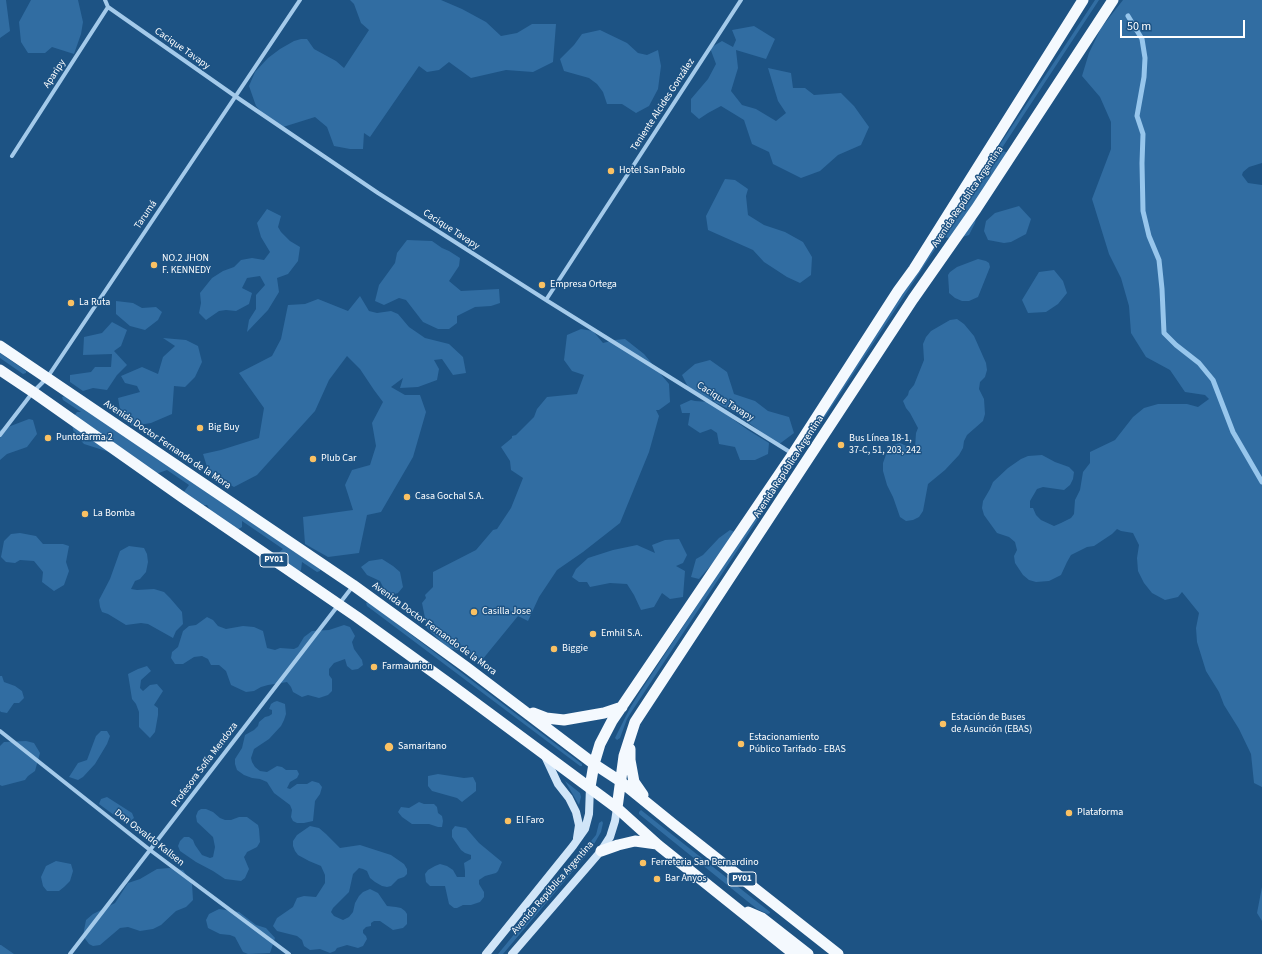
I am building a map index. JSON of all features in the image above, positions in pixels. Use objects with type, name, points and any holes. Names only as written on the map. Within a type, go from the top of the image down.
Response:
[{"type":"highway","name":"Avenida República Argentina","points":[[590,787],[594,764],[600,744],[622,706],[792,454],[918,262],[1083,0]]},
{"type":"highway","name":"Avenida República Argentina","points":[[617,808],[624,756],[635,722],[913,299],[976,209],[1113,0]]},
{"type":"highway","name":"Avenida Doctor Fernando de la Mora","points":[[0,346],[353,585],[466,667],[594,764],[620,781],[838,954]]},
{"type":"highway","name":"PY01","points":[[0,370],[168,488],[338,604],[590,787],[794,954]]},
{"type":"highway","points":[[516,705],[546,718],[564,720],[604,714],[622,706]]},
{"type":"highway","points":[[631,732],[630,760],[634,782],[648,803]]},
{"type":"highway","points":[[601,851],[618,844],[635,841],[658,844]]},
{"type":"highway","points":[[736,907],[762,918],[808,954]]},
{"type":"main road","points":[[544,754],[558,784],[569,798],[576,812],[579,825],[576,842]]},
{"type":"main road","name":"Avenida República Argentina","points":[[486,954],[576,842],[584,829],[589,814],[590,787]]},
{"type":"main road","name":"Avenida República Argentina","points":[[512,954],[601,851],[610,837],[617,808]]},
{"type":"street","points":[[105,0],[108,7]]},
{"type":"street","name":"Tarumá","points":[[0,435],[33,392],[47,378],[300,0]]},
{"type":"street","name":"Teniente Alcides González","points":[[546,300],[741,0]]},
{"type":"street","name":"Cacique Tavapy","points":[[108,7],[235,96],[378,193],[792,454]]},
{"type":"street","name":"Aparipy","points":[[12,156],[108,7]]},
{"type":"street","name":"Profesora Sofía Mendoza","points":[[70,954],[353,585]]},
{"type":"street","name":"Don Osvaldo Kallsen","points":[[0,731],[150,850],[290,954]]},
{"type":"shaded area","points":[[0,0],[6,0],[10,31],[0,38]]},
{"type":"shaded area","points":[[31,0],[78,0],[83,22],[81,34],[74,54],[52,47],[45,53],[28,53],[21,42],[19,22]]},
{"type":"shaded area","points":[[350,0],[441,0],[486,22],[501,36],[517,33],[532,24],[556,24],[553,62],[533,72],[506,70],[471,78],[449,62],[439,70],[427,72],[419,66],[370,137],[364,133],[363,149],[350,149],[334,146],[327,127],[315,117],[283,127],[263,114],[256,106],[249,86],[255,72],[268,58],[280,49],[294,41],[301,39],[307,39],[314,49],[336,61],[344,68],[369,30],[361,23],[354,4]]},
{"type":"shaded area","points":[[1095,0],[1099,0],[1000,151],[1008,153],[978,208],[975,223],[969,235],[955,239],[943,237],[632,711],[627,719],[620,738],[617,740],[615,738],[638,695],[777,484],[991,153],[995,152]]},
{"type":"shaded area","points":[[1123,0],[1262,0],[1262,163],[1249,167],[1243,172],[1242,175],[1248,183],[1262,185],[1262,787],[1254,783],[1251,754],[1239,729],[1224,705],[1219,692],[1206,671],[1197,642],[1196,628],[1199,613],[1182,592],[1178,597],[1165,600],[1152,593],[1144,583],[1138,571],[1137,558],[1139,545],[1133,533],[1117,529],[1094,546],[1087,547],[1071,555],[1061,575],[1049,581],[1036,582],[1029,580],[1023,575],[1015,563],[1014,556],[1017,550],[1015,542],[1009,537],[997,533],[984,515],[982,508],[983,501],[993,482],[1008,468],[1028,456],[1042,455],[1069,467],[1074,472],[1070,485],[1064,490],[1043,487],[1037,489],[1030,501],[1030,508],[1033,508],[1036,515],[1041,520],[1054,526],[1061,523],[1071,518],[1074,514],[1075,500],[1080,490],[1083,472],[1090,463],[1090,452],[1115,440],[1133,417],[1144,408],[1158,404],[1187,404],[1198,407],[1209,399],[1205,395],[1185,392],[1170,370],[1146,357],[1131,333],[1129,306],[1121,278],[1109,254],[1092,199],[1111,149],[1111,122],[1100,97],[1082,76],[1089,53],[1101,28]]},
{"type":"shaded area","points":[[754,26],[775,39],[766,59],[736,50],[738,68],[731,91],[742,105],[756,109],[776,121],[786,113],[778,101],[768,68],[791,73],[793,88],[805,88],[814,95],[841,93],[854,106],[869,127],[861,145],[838,155],[820,171],[801,178],[773,164],[769,152],[752,144],[744,120],[721,106],[699,119],[691,112],[691,99],[708,79],[716,64],[710,48],[722,41],[733,47],[736,40],[732,30]]},
{"type":"shaded area","points":[[600,30],[627,43],[638,53],[647,55],[658,50],[661,66],[658,89],[649,106],[636,113],[622,104],[607,104],[603,92],[597,84],[589,78],[564,71],[560,59],[574,45],[582,34]]},
{"type":"shaded area","points":[[725,179],[735,180],[748,189],[746,196],[748,215],[764,225],[785,232],[803,242],[812,257],[811,275],[800,283],[787,277],[764,262],[753,250],[708,230],[706,216]]},
{"type":"shaded area","points":[[1019,206],[1031,219],[1026,234],[1011,242],[1004,243],[988,240],[984,231],[986,221],[995,213]]},
{"type":"shaded area","points":[[267,209],[281,216],[278,227],[281,232],[290,241],[300,247],[298,261],[288,274],[277,278],[279,292],[268,310],[247,332],[249,320],[256,309],[256,295],[265,285],[260,276],[247,278],[242,288],[252,293],[249,304],[236,311],[219,311],[206,320],[199,313],[201,303],[200,293],[212,278],[223,271],[234,267],[241,260],[252,258],[264,260],[270,252],[261,237],[257,223]]},
{"type":"shaded area","points":[[407,240],[432,241],[460,258],[459,266],[449,281],[461,291],[499,289],[500,303],[491,306],[475,307],[457,316],[457,323],[449,329],[438,329],[423,322],[406,300],[399,298],[384,305],[375,301],[379,285],[395,263],[397,253]]},
{"type":"shaded area","points":[[978,259],[989,263],[990,267],[978,297],[969,301],[962,301],[955,298],[949,293],[948,275],[957,267]]},
{"type":"shaded area","points":[[1054,270],[1063,281],[1067,293],[1058,304],[1046,312],[1028,313],[1022,300],[1039,272]]},
{"type":"shaded area","points":[[360,296],[369,311],[377,313],[391,311],[398,314],[409,327],[425,338],[449,344],[463,357],[466,373],[453,375],[442,359],[434,360],[439,369],[437,380],[418,387],[400,388],[403,378],[391,387],[405,395],[420,395],[426,412],[413,457],[381,512],[367,515],[359,553],[328,557],[305,544],[303,517],[353,510],[345,485],[352,470],[370,465],[376,446],[372,423],[383,402],[360,369],[347,356],[329,380],[315,411],[257,475],[234,487],[209,473],[203,454],[259,438],[264,408],[239,373],[272,356],[281,339],[288,305],[305,304],[318,299],[348,311]]},
{"type":"shaded area","points":[[116,301],[133,303],[142,308],[156,307],[162,312],[158,320],[145,330],[130,326],[116,314]]},
{"type":"shaded area","points":[[957,319],[964,324],[974,336],[986,363],[987,370],[985,377],[980,382],[979,389],[984,399],[985,414],[983,421],[967,435],[959,455],[945,470],[928,484],[923,511],[919,517],[906,521],[900,517],[887,485],[883,471],[883,463],[888,449],[893,445],[900,443],[913,449],[915,447],[918,428],[903,401],[914,385],[924,360],[923,344],[926,337],[931,331],[950,320]]},
{"type":"shaded area","points":[[112,322],[127,330],[121,346],[114,351],[127,365],[117,375],[107,390],[93,388],[83,391],[70,382],[70,375],[91,372],[95,367],[111,367],[112,354],[83,355],[84,337],[102,333]]},
{"type":"shaded area","points":[[581,329],[593,331],[603,343],[625,339],[644,354],[669,384],[670,402],[659,410],[656,410],[659,416],[649,452],[620,523],[557,570],[539,597],[528,621],[518,616],[482,660],[464,651],[447,648],[427,628],[422,603],[426,598],[425,595],[433,587],[433,572],[476,550],[493,530],[497,529],[511,508],[523,478],[511,470],[510,461],[501,447],[512,438],[512,436],[516,435],[534,417],[537,409],[547,397],[577,394],[584,375],[572,371],[564,360],[567,335]]},
{"type":"shaded area","points":[[163,338],[186,340],[198,346],[202,362],[195,377],[185,387],[174,386],[172,414],[151,423],[132,426],[121,415],[118,398],[140,392],[137,386],[125,383],[121,376],[142,367],[158,374],[163,357],[175,346]]},
{"type":"shaded area","points":[[0,353],[26,371],[26,373],[23,374],[0,358]]},
{"type":"shaded area","points":[[710,360],[727,372],[734,394],[755,401],[768,411],[789,417],[794,433],[778,445],[736,413],[689,389],[682,375],[695,364]]},
{"type":"shaded area","points":[[65,396],[320,569],[320,571],[317,572],[302,562],[301,570],[297,574],[276,569],[276,555],[283,549],[242,521],[242,527],[232,533],[218,529],[214,516],[207,505],[201,505],[183,493],[189,485],[167,470],[153,475],[125,457],[84,444],[74,433],[71,420],[77,412],[81,412],[63,400],[62,397]]},
{"type":"shaded area","points":[[691,400],[709,402],[769,443],[768,454],[755,460],[740,460],[735,447],[719,444],[717,433],[711,429],[700,433],[688,425],[690,413],[682,413],[680,405]]},
{"type":"shaded area","points":[[29,419],[33,420],[37,434],[27,447],[7,454],[0,460],[0,430]]},
{"type":"shaded area","points":[[730,530],[735,532],[718,557],[699,579],[691,577],[696,559],[703,555],[719,538]]},
{"type":"shaded area","points":[[20,533],[36,536],[43,544],[63,544],[69,546],[66,562],[69,571],[64,585],[54,591],[42,582],[43,572],[34,561],[20,560],[15,563],[6,562],[1,557],[4,541],[11,534]]},
{"type":"shaded area","points":[[679,539],[687,555],[683,563],[676,566],[685,571],[683,597],[670,599],[662,593],[654,607],[641,610],[627,584],[610,583],[590,587],[587,582],[579,582],[572,577],[576,569],[588,558],[613,550],[637,545],[655,553],[652,545],[665,540]]},
{"type":"shaded area","points":[[129,546],[144,548],[147,554],[148,562],[146,572],[140,579],[135,581],[131,589],[154,589],[164,592],[182,612],[183,624],[176,631],[173,638],[148,624],[141,623],[126,625],[102,612],[99,600],[110,579],[120,551]]},
{"type":"shaded area","points":[[382,559],[400,572],[403,587],[398,593],[391,595],[384,589],[380,581],[367,575],[361,567],[369,561]]},
{"type":"shaded area","points":[[368,602],[582,764],[582,766],[367,606],[366,603]]},
{"type":"shaded area","points":[[207,617],[213,620],[218,626],[226,629],[243,626],[254,627],[263,631],[267,648],[275,650],[280,648],[294,649],[298,647],[304,637],[312,631],[329,630],[344,625],[350,627],[355,636],[352,642],[354,649],[362,660],[363,665],[358,669],[352,670],[347,666],[345,659],[334,663],[329,669],[329,675],[332,679],[332,691],[328,695],[319,698],[308,695],[302,697],[293,692],[287,682],[268,685],[254,691],[246,692],[231,685],[226,671],[219,665],[211,665],[208,659],[202,656],[194,657],[183,664],[175,664],[171,658],[172,652],[178,647],[183,631],[189,626],[196,625]]},
{"type":"shaded area","points":[[147,666],[151,671],[141,680],[140,688],[143,691],[150,685],[157,684],[163,691],[154,705],[158,708],[158,715],[155,732],[150,738],[139,727],[139,712],[132,699],[128,674]]},
{"type":"shaded area","points":[[0,676],[2,676],[4,682],[15,686],[22,691],[24,698],[19,703],[14,703],[7,713],[0,711]]},
{"type":"shaded area","points":[[277,701],[285,704],[286,714],[284,720],[281,726],[269,739],[254,749],[251,758],[252,762],[260,771],[267,772],[277,766],[286,770],[297,770],[299,774],[297,778],[290,782],[287,788],[290,789],[297,784],[307,784],[312,781],[319,783],[322,787],[320,794],[315,801],[313,821],[297,823],[293,821],[291,817],[292,810],[290,805],[274,793],[267,782],[244,775],[237,770],[235,764],[235,759],[242,748],[245,735],[254,730],[258,726],[259,722],[265,717],[272,714],[272,710],[269,709],[271,704]]},
{"type":"shaded area","points":[[101,731],[107,731],[110,736],[95,764],[83,777],[78,780],[69,777],[78,763],[87,760],[96,736]]},
{"type":"shaded area","points":[[26,741],[34,743],[40,753],[35,771],[25,780],[2,786],[0,785],[0,746],[4,742]]},
{"type":"shaded area","points":[[438,774],[464,778],[473,777],[476,783],[476,791],[462,802],[457,798],[432,791],[428,786],[428,776]]},
{"type":"shaded area","points":[[565,781],[580,793],[581,797],[579,805]]},
{"type":"shaded area","points":[[107,797],[132,813],[134,818],[128,823],[99,804],[101,799]]},
{"type":"shaded area","points":[[419,802],[424,804],[434,804],[437,807],[438,813],[442,816],[442,827],[429,824],[412,824],[398,812],[401,807],[409,808]]},
{"type":"shaded area","points":[[201,809],[206,809],[213,812],[225,820],[247,817],[258,825],[260,842],[257,847],[247,852],[244,857],[249,869],[245,878],[241,881],[225,879],[180,851],[178,846],[180,841],[184,837],[189,837],[193,840],[202,855],[210,858],[213,857],[215,847],[213,837],[197,822],[196,816],[198,811]]},
{"type":"shaded area","points":[[641,810],[770,913],[768,914],[757,909],[639,814]]},
{"type":"shaded area","points":[[602,821],[601,832],[590,851],[503,954],[498,954],[596,835],[599,823]]},
{"type":"shaded area","points":[[310,826],[319,828],[340,848],[360,845],[391,855],[404,864],[407,869],[407,874],[398,879],[391,886],[387,887],[375,882],[370,878],[367,871],[359,868],[353,874],[349,892],[331,912],[334,916],[343,920],[349,917],[353,912],[355,903],[359,896],[363,892],[370,889],[378,893],[387,906],[401,908],[405,911],[407,914],[407,924],[403,928],[393,930],[380,921],[374,921],[371,923],[371,926],[366,927],[363,930],[363,933],[367,939],[363,946],[358,948],[347,945],[337,948],[335,951],[330,953],[320,949],[310,950],[304,946],[302,940],[297,936],[277,931],[273,926],[277,918],[293,907],[297,898],[304,896],[316,897],[325,883],[325,875],[321,866],[298,855],[293,846],[293,841],[297,835]]},
{"type":"shaded area","points":[[455,826],[466,828],[479,843],[502,862],[496,873],[485,876],[479,880],[479,884],[484,892],[484,897],[480,902],[471,905],[463,905],[457,908],[454,908],[449,904],[445,886],[430,886],[426,882],[425,874],[428,870],[440,864],[453,870],[457,877],[465,877],[464,863],[471,859],[471,855],[461,850],[452,837],[452,830]]},
{"type":"shaded area","points":[[56,861],[71,864],[73,871],[70,881],[59,891],[47,891],[43,886],[41,877],[46,866]]},
{"type":"shaded area","points":[[169,868],[183,870],[192,884],[193,900],[186,907],[176,911],[161,925],[153,929],[140,931],[128,927],[120,928],[100,945],[93,946],[89,944],[83,936],[86,920],[93,914],[115,903],[128,883],[140,879],[157,869]]},
{"type":"shaded area","points":[[1262,887],[1262,921],[1257,913]]},
{"type":"shaded area","points":[[219,909],[239,912],[256,925],[266,928],[275,938],[270,953],[248,954],[243,952],[235,937],[220,934],[208,928],[206,920],[209,914]]},
{"type":"shaded area","points":[[1,945],[14,954],[0,954]]},
{"type":"waterway","points":[[1128,16],[1142,39],[1145,58],[1144,77],[1137,116],[1143,134],[1143,211],[1149,236],[1159,260],[1164,333],[1176,345],[1199,363],[1213,380],[1233,432],[1262,482]]},
{"type":"place","name":"Hotel San Pablo","points":[[611,171]]},
{"type":"place","name":"NO.2 JHON F. KENNEDY","points":[[154,265]]},
{"type":"place","name":"Empresa Ortega","points":[[542,285]]},
{"type":"place","name":"La Ruta","points":[[71,303]]},
{"type":"place","name":"Big Buy","points":[[200,428]]},
{"type":"place","name":"Puntofarma 2","points":[[48,438]]},
{"type":"place","name":"Bus Línea 18-1, 37-C, 51, 203, 242","points":[[841,445]]},
{"type":"place","name":"Plub Car","points":[[313,459]]},
{"type":"place","name":"Casa Gochal S.A.","points":[[407,497]]},
{"type":"place","name":"La Bomba","points":[[85,514]]},
{"type":"place","name":"Casilla Jose","points":[[474,612]]},
{"type":"place","name":"Emhil S.A.","points":[[593,634]]},
{"type":"place","name":"Biggie","points":[[554,649]]},
{"type":"place","name":"Farmaunion","points":[[374,667]]},
{"type":"place","name":"Estación de Buses de Asunción (EBAS)","points":[[943,724]]},
{"type":"place","name":"Estacionamiento Público Tarifado - EBAS","points":[[741,744]]},
{"type":"place","name":"Samaritano","points":[[389,747]]},
{"type":"place","name":"Plataforma","points":[[1069,813]]},
{"type":"place","name":"El Faro","points":[[508,821]]},
{"type":"place","name":"Ferreteria San Bernardino","points":[[643,863]]},
{"type":"place","name":"Bar Anyos","points":[[657,879]]}]
